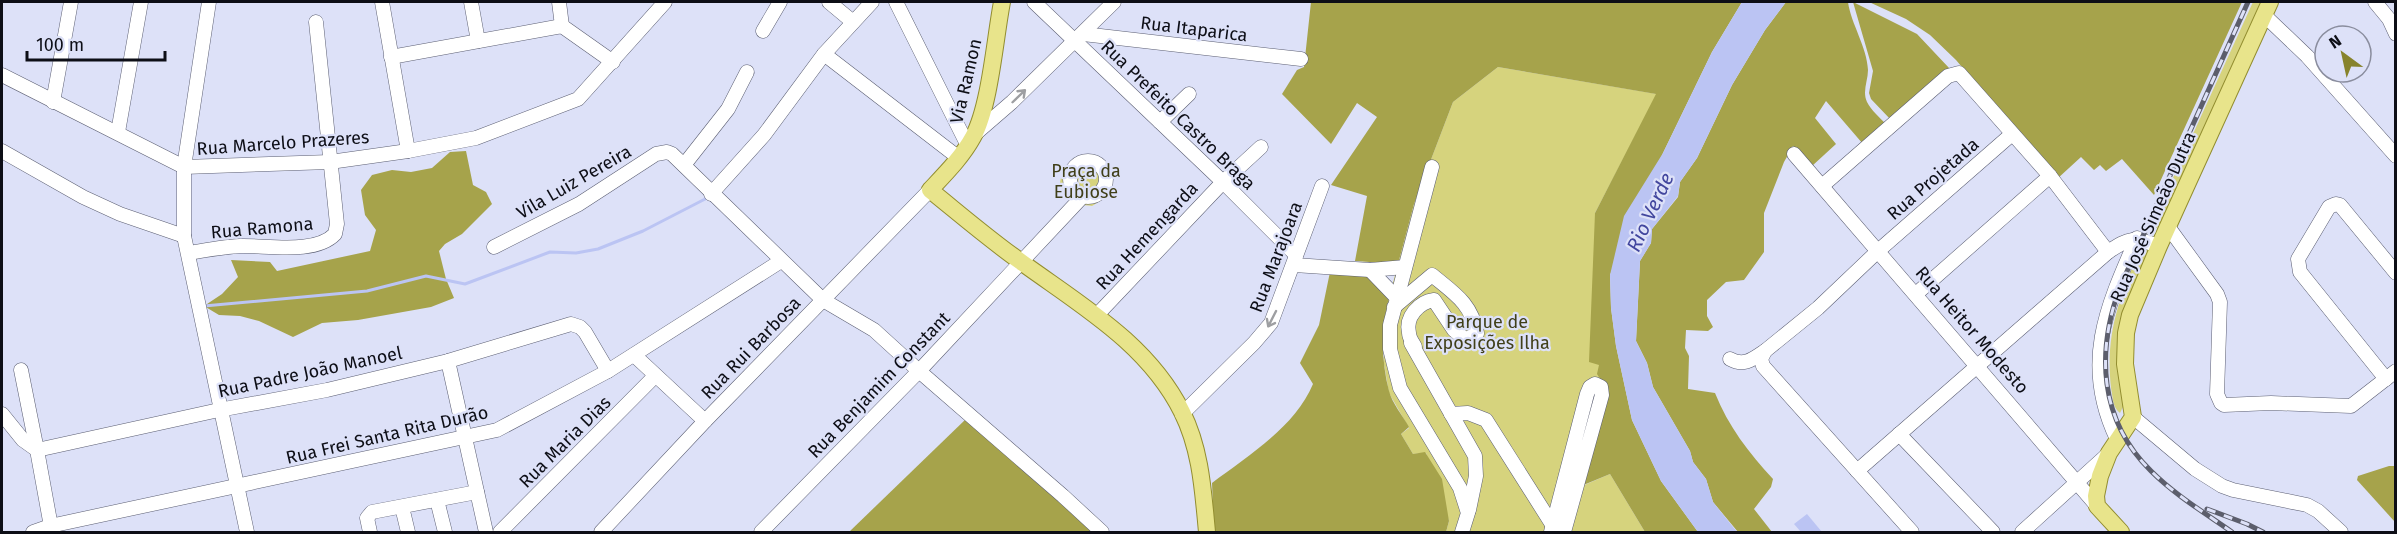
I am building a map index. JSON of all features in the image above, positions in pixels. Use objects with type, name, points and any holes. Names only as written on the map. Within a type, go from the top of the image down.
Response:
[{"type":"main road","name":"Via Ramon","points":[[930,190],[967,146],[986,94],[1002,2]]},
{"type":"main road","name":"Rua José Simeão Dutra","points":[[2133,417],[2125,364],[2127,333],[2137,296],[2267,8]]},
{"type":"main road","points":[[930,190],[1022,263],[1097,315],[1147,362],[1172,395],[1198,456],[1207,532]]},
{"type":"main road","points":[[2097,506],[2096,496],[2100,476],[2113,446],[2133,417]]},
{"type":"main road","name":"Rua Heitor Modesto","points":[[2097,506],[2121,532]]},
{"type":"street","points":[[53,102],[70,2]]},
{"type":"street","points":[[118,132],[141,2]]},
{"type":"street","points":[[209,2],[184,167],[184,236],[219,410],[247,532]]},
{"type":"street","points":[[382,2],[408,151]]},
{"type":"street","points":[[471,2],[478,41]]},
{"type":"street","points":[[559,2],[562,26]]},
{"type":"street","name":"Rua Marcelo Prazeres","points":[[184,167],[330,162],[476,138],[578,99],[665,2]]},
{"type":"street","points":[[763,31],[780,2]]},
{"type":"street","points":[[829,2],[853,21]]},
{"type":"street","points":[[711,194],[764,135],[824,54],[872,2]]},
{"type":"street","points":[[896,2],[967,146]]},
{"type":"street","name":"Rua Prefeito Castro Braga","points":[[1034,2],[1079,38],[1160,122],[1223,182],[1295,260]]},
{"type":"street","points":[[967,146],[1114,2]]},
{"type":"street","points":[[2375,2],[2389,19],[2396,34]]},
{"type":"street","points":[[2267,8],[2396,156]]},
{"type":"street","points":[[316,22],[330,162]]},
{"type":"street","points":[[391,57],[562,26],[613,62]]},
{"type":"street","name":"Rua Itaparica","points":[[1079,38],[1300,59]]},
{"type":"street","points":[[824,54],[967,146]]},
{"type":"street","points":[[747,72],[728,109],[684,165],[711,194],[823,300],[874,330],[1102,532]]},
{"type":"street","points":[[1822,186],[1955,72],[1962,76],[2050,176],[2108,252]]},
{"type":"street","points":[[2,75],[184,167]]},
{"type":"street","points":[[1160,122],[1189,94]]},
{"type":"street","name":"Rua Projetada","points":[[1730,359],[1736,362],[1750,362],[1818,308],[1878,251],[2012,134]]},
{"type":"street","name":"Rua Hemengarda","points":[[1097,315],[1223,182],[1260,147]]},
{"type":"street","points":[[2,151],[83,197],[120,214],[184,236]]},
{"type":"street","name":"Vila Luiz Pereira","points":[[494,247],[579,204],[656,154],[672,154],[684,165]]},
{"type":"street","name":"Rua Heitor Modesto","points":[[1794,154],[2097,506]]},
{"type":"street","name":"Rua Ramona","points":[[189,253],[243,246],[295,247],[320,243],[332,237],[338,224],[330,162]]},
{"type":"street","points":[[1432,167],[1395,302],[1389,339],[1395,375],[1400,388],[1460,488],[1468,513]]},
{"type":"street","points":[[1916,294],[2050,176]]},
{"type":"street","name":"Rua Marajoara","points":[[1182,414],[1265,332],[1277,309],[1322,186]]},
{"type":"street","name":"Rua Rui Barbosa","points":[[601,532],[705,421],[930,190]]},
{"type":"street","name":"Rua Benjamim Constant","points":[[761,532],[919,371],[1083,196]]},
{"type":"street","points":[[2169,228],[2217,294],[2220,302],[2217,394],[2224,405],[2295,403],[2351,406],[2391,375],[2300,272],[2298,259],[2329,207],[2340,205],[2396,273]]},
{"type":"street","points":[[2022,532],[2113,446],[2098,375],[2098,356],[2105,314],[2137,238]]},
{"type":"street","points":[[1857,471],[2108,252],[2123,242],[2137,238],[2159,246]]},
{"type":"street","points":[[1295,260],[1370,270],[1405,267]]},
{"type":"street","name":"Rua Frei Santa Rita Durão","points":[[33,532],[466,438],[512,423],[634,355],[781,261]]},
{"type":"street","points":[[1370,270],[1395,302]]},
{"type":"street","points":[[1395,302],[1432,275],[1460,298],[1474,318],[1477,333],[1466,340],[1454,330],[1434,300],[1423,304],[1413,312],[1409,328],[1415,348],[1471,448],[1476,466],[1468,513],[1462,532]]},
{"type":"street","name":"Rua Padre João Manoel","points":[[37,450],[219,410],[327,390],[448,361],[571,324],[580,327],[585,332],[608,370]]},
{"type":"street","points":[[1389,339],[1407,340],[1415,348]]},
{"type":"street","points":[[1764,351],[1761,359],[1763,366],[1912,532]]},
{"type":"street","points":[[634,355],[705,421]]},
{"type":"street","points":[[448,361],[486,532]]},
{"type":"street","points":[[21,370],[51,529]]},
{"type":"street","name":"Rua Maria Dias","points":[[501,532],[655,376]]},
{"type":"street","points":[[1598,385],[1603,390],[1602,395],[1556,531],[1590,387],[1598,385]]},
{"type":"street","points":[[1451,414],[1468,413],[1486,420],[1556,531]]},
{"type":"street","points":[[2,414],[23,440],[37,450]]},
{"type":"street","points":[[2133,417],[2208,478],[2233,490],[2307,505],[2325,516],[2341,532]]},
{"type":"street","points":[[1899,434],[1993,532]]},
{"type":"street","points":[[369,532],[367,518],[372,512],[477,492]]},
{"type":"street","points":[[437,500],[445,532]]},
{"type":"street","points":[[402,507],[408,532]]},
{"type":"green space","points":[[2253,2],[2268,2],[2162,224],[2147,235]]},
{"type":"green space","name":"Parque de Exposições Ilha","points":[[1498,67],[1657,94],[1595,213],[1599,365],[1607,389],[1582,486],[1610,474],[1645,532],[1446,532],[1449,521],[1426,453],[1413,454],[1401,434],[1409,428],[1389,393],[1384,364],[1384,316],[1414,204],[1453,102]]},
{"type":"green space","name":"Praça da Eubiose","points":[[1083,158],[1104,164],[1113,176],[1109,192],[1092,206],[1070,201],[1061,190],[1063,172],[1072,163]]},
{"type":"green space","points":[[2146,244],[2150,251],[2125,312],[2124,405],[2120,413],[2114,405],[2111,388],[2112,332],[2120,299],[2140,247]]},
{"type":"shaded area","points":[[1311,2],[1742,2],[1712,52],[1663,153],[1610,275],[1616,346],[1632,420],[1661,481],[1698,532],[1645,532],[1610,474],[1581,486],[1607,389],[1597,374],[1599,365],[1589,362],[1595,213],[1656,94],[1498,67],[1453,102],[1414,204],[1398,264],[1355,261],[1367,196],[1331,185],[1377,117],[1357,103],[1331,144],[1282,94],[1297,70],[1304,67]]},
{"type":"shaded area","points":[[1786,2],[1848,2],[1867,61],[1865,90],[1867,102],[1886,124],[1863,144],[1826,101],[1815,118],[1836,144],[1812,166],[1793,146],[1784,162],[1764,213],[1764,252],[1744,280],[1726,282],[1707,300],[1707,316],[1713,327],[1708,331],[1686,330],[1685,348],[1689,356],[1688,389],[1715,393],[1740,439],[1773,479],[1771,487],[1754,509],[1772,532],[1738,532],[1713,502],[1706,479],[1693,462],[1690,451],[1653,387],[1647,363],[1636,341],[1640,261],[1651,243],[1652,229],[1678,197],[1680,182],[1697,158],[1732,85],[1765,30]]},
{"type":"shaded area","points":[[1853,2],[1917,34],[1950,69],[1891,120],[1871,99],[1869,93],[1873,71]]},
{"type":"shaded area","points":[[1869,2],[2242,2],[2154,195],[2122,159],[2106,171],[2100,165],[2094,170],[2081,157],[2057,179],[1956,60],[1930,35],[1906,19]]},
{"type":"shaded area","points":[[466,151],[473,185],[486,192],[492,204],[462,234],[445,244],[439,251],[446,279],[454,298],[431,307],[358,320],[322,323],[293,337],[259,321],[240,316],[219,315],[204,306],[222,294],[238,277],[231,260],[270,262],[277,271],[370,251],[376,230],[365,215],[361,190],[372,175],[392,170],[411,172],[432,168],[450,152]]},
{"type":"shaded area","points":[[1330,272],[1369,273],[1389,298],[1384,321],[1383,344],[1384,368],[1390,396],[1409,427],[1401,434],[1413,454],[1425,452],[1442,479],[1449,521],[1446,532],[1214,532],[1212,483],[1283,427],[1295,414],[1313,384],[1300,363],[1319,325]]},
{"type":"shaded area","points":[[967,418],[1094,532],[849,532]]},
{"type":"shaded area","points":[[2395,466],[2395,522],[2357,480],[2358,476]]},
{"type":"water","name":"Rio Verde","points":[[1742,2],[1786,2],[1765,30],[1732,85],[1697,158],[1680,182],[1678,196],[1652,229],[1651,243],[1640,261],[1636,341],[1647,363],[1653,387],[1690,451],[1693,462],[1706,479],[1713,502],[1737,532],[1698,532],[1661,481],[1632,420],[1616,346],[1610,275],[1624,216],[1663,153],[1712,52]]},
{"type":"water","points":[[1807,514],[1822,532],[1801,532],[1794,524]]},
{"type":"waterway","points":[[204,306],[367,291],[426,276],[465,284],[550,252],[576,253],[598,249],[643,231],[709,197]]},
{"type":"railway","points":[[2232,532],[2170,488],[2134,451],[2121,430],[2112,408],[2107,384],[2106,360],[2107,336],[2120,287],[2248,2]]},
{"type":"railway","points":[[2207,509],[2263,532]]}]
